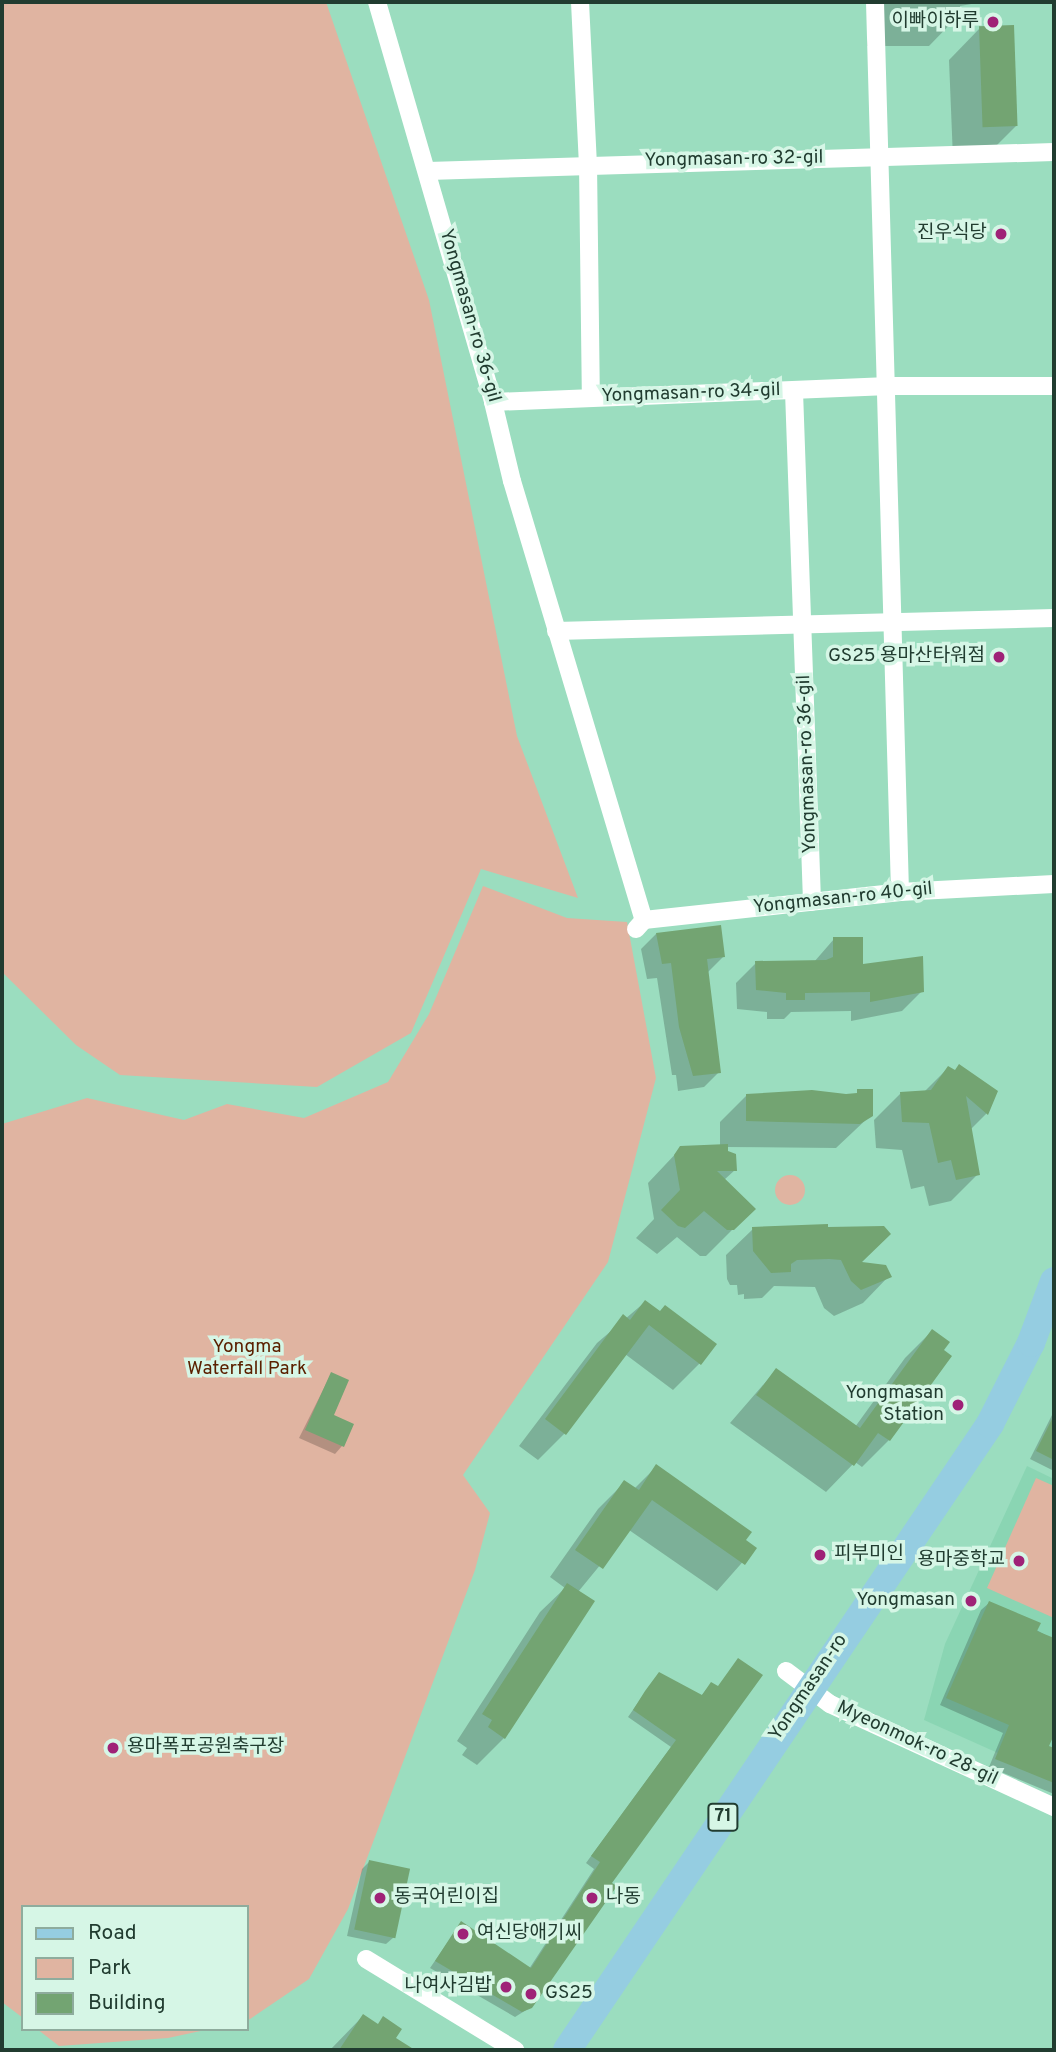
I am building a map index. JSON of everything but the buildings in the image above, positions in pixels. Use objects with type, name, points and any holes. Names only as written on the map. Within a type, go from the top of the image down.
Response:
[{"type":"main road","name":"Yongmasan-ro","points":[[570,2047],[874,1591],[990,1423],[1031,1343],[1054,1281]]},
{"type":"street","name":"Yongmasan-ro 36-gil","points":[[377,2],[494,402],[640,925]]},
{"type":"street","points":[[580,2],[588,163],[591,396]]},
{"type":"street","points":[[875,2],[889,386],[900,892]]},
{"type":"street","name":"Yongmasan-ro 32-gil","points":[[428,171],[588,163],[1054,152]]},
{"type":"street","name":"Yongmasan-ro 34-gil","points":[[494,402],[889,386],[1054,386]]},
{"type":"street","name":"Yongmasan-ro 36-gil","points":[[794,391],[812,902]]},
{"type":"street","points":[[556,631],[1054,618]]},
{"type":"street","name":"Yongmasan-ro 40-gil","points":[[640,925],[900,892],[1054,884]]},
{"type":"street","name":"Myeonmok-ro 28-gil","points":[[786,1671],[830,1704],[1054,1807]]},
{"type":"street","points":[[366,1959],[515,2050]]},
{"type":"shaded area","name":"용마중학교","points":[[1027,1466],[1054,1479],[1054,1778],[924,1720],[945,1644]]},
{"type":"green space","points":[[2,2],[326,2],[429,300],[517,736],[578,898],[481,869],[411,1033],[317,1087],[120,1075],[76,1045],[2,972]]},
{"type":"green space","name":"Yongma Waterfall Park","points":[[483,886],[567,918],[627,922],[656,1078],[608,1262],[463,1475],[490,1513],[475,1570],[348,1909],[309,1979],[248,2020],[248,1905],[21,1905],[21,2016],[2,2002],[2,1124],[87,1098],[184,1120],[227,1104],[304,1118],[388,1082],[429,1014]]},
{"type":"green space","points":[[790,1175],[801,1179],[805,1190],[801,1201],[790,1205],[779,1201],[775,1190],[779,1179]]},
{"type":"green space","points":[[1036,1478],[1054,1486],[1054,1618],[987,1588]]},
{"type":"green space","points":[[40,2031],[201,2031],[168,2038],[59,2046]]},
{"type":"place","name":"이빠이하루","points":[[993,22]]},
{"type":"place","name":"진우식당","points":[[1001,234]]},
{"type":"place","name":"GS25 용마산타워점","points":[[999,657]]},
{"type":"place","name":"Yongmasan Station","points":[[958,1405]]},
{"type":"place","name":"피부미인","points":[[820,1555]]},
{"type":"place","name":"용마중학교","points":[[1019,1561]]},
{"type":"place","name":"Yongmasan","points":[[971,1601]]},
{"type":"place","name":"용마폭포공원축구장","points":[[113,1748]]},
{"type":"place","name":"동국어린이집","points":[[380,1898]]},
{"type":"place","name":"나동","points":[[592,1898]]},
{"type":"place","name":"여신당애기씨","points":[[463,1934]]},
{"type":"place","name":"나여사김밥","points":[[506,1987]]},
{"type":"place","name":"GS25","points":[[531,1994]]}]
